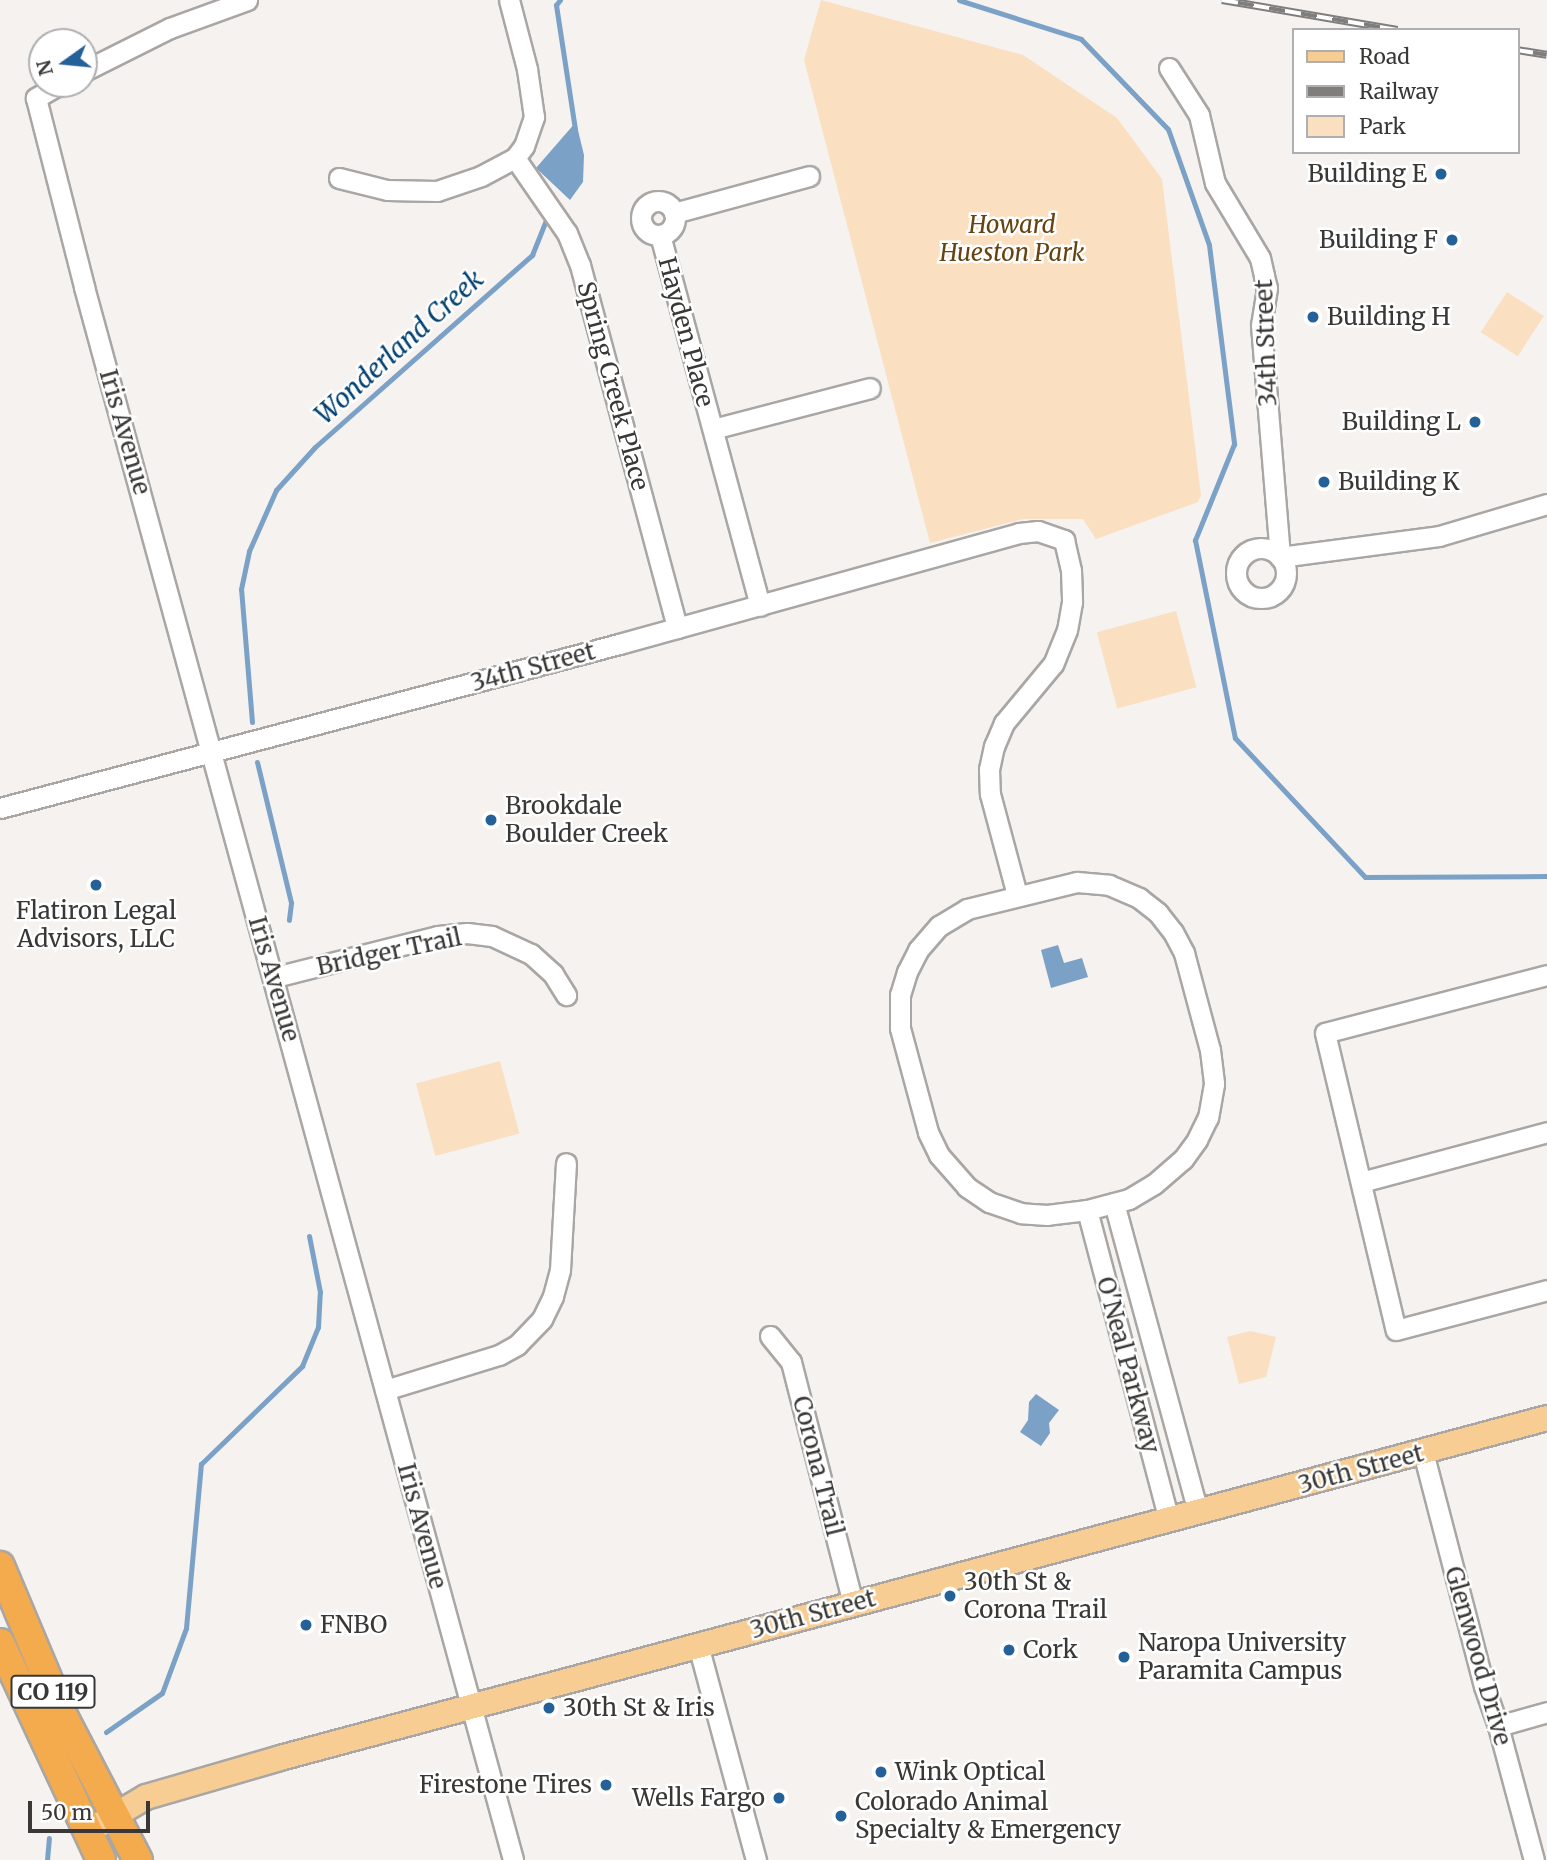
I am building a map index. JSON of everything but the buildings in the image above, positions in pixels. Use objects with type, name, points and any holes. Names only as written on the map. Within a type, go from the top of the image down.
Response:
[{"type":"highway","name":"CO 119","points":[[0,1566],[64,1718],[138,1860]]},
{"type":"highway","name":"CO 119","points":[[0,1643],[101,1860]]},
{"type":"main road","name":"30th Street","points":[[88,1832],[154,1794],[471,1704],[1547,1418]]},
{"type":"street","points":[[98,64],[170,29],[247,0]]},
{"type":"street","points":[[339,178],[387,190],[437,191],[521,165],[534,117],[527,69],[509,0]]},
{"type":"street","name":"34th Street","points":[[1169,68],[1199,115],[1215,183],[1260,258],[1267,288],[1261,325],[1280,557],[1439,536],[1547,504]]},
{"type":"street","name":"Iris Avenue","points":[[36,98],[210,753],[275,977],[513,1860]]},
{"type":"street","name":"Spring Creek Place","points":[[521,165],[567,233],[580,265],[677,628]]},
{"type":"street","name":"Hayden Place","points":[[674,212],[809,176]]},
{"type":"street","name":"Hayden Place","points":[[662,201],[674,212],[671,229],[660,235],[651,233],[643,226],[643,210],[650,202],[662,201]]},
{"type":"street","name":"Hayden Place","points":[[660,235],[760,606]]},
{"type":"street","name":"Hayden Place","points":[[713,429],[870,388]]},
{"type":"street","name":"34th Street","points":[[0,808],[760,606],[1019,533],[1038,531],[1064,540],[1071,570],[1072,602],[1067,630],[1053,664],[1004,723],[994,746],[989,769],[990,794],[1017,895]]},
{"type":"street","points":[[1077,882],[1109,885],[1139,898],[1158,913],[1173,932],[1184,953],[1210,1050],[1214,1084],[1208,1117],[1183,1159],[1154,1184],[1114,1203],[1087,1210],[1047,1215],[1021,1213],[989,1202],[959,1180],[939,1155],[928,1132],[900,1028],[900,995],[906,972],[918,950],[939,926],[967,909],[1077,882]]},
{"type":"street","name":"Bridger Trail","points":[[275,977],[438,936],[467,933],[492,936],[531,954],[553,974],[566,995]]},
{"type":"street","points":[[1547,975],[1325,1033],[1396,1330],[1547,1290]]},
{"type":"street","points":[[1361,1182],[1547,1132]]},
{"type":"street","points":[[385,1390],[499,1355],[517,1345],[541,1319],[553,1296],[560,1270],[566,1163]]},
{"type":"street","name":"O'Neal Parkway","points":[[1114,1203],[1198,1512]]},
{"type":"street","name":"O'Neal Parkway","points":[[1087,1210],[1169,1520]]},
{"type":"street","name":"Corona Trail","points":[[770,1336],[791,1362],[853,1604]]},
{"type":"street","name":"Glenwood Drive","points":[[1423,1452],[1484,1686],[1498,1726],[1534,1860]]},
{"type":"street","points":[[698,1645],[756,1860]]},
{"type":"street","points":[[1498,1726],[1547,1712]]},
{"type":"green space","name":"Howard Hueston Park","points":[[821,0],[1023,55],[1117,118],[1162,179],[1201,495],[1198,502],[1096,539],[1083,519],[1023,519],[930,543],[804,60]]},
{"type":"green space","points":[[1507,292],[1544,316],[1518,356],[1481,332]]},
{"type":"green space","points":[[1176,611],[1196,687],[1117,709],[1097,632]]},
{"type":"green space","points":[[500,1061],[519,1133],[435,1156],[416,1084]]},
{"type":"green space","points":[[1250,1331],[1276,1337],[1266,1377],[1239,1384],[1227,1337]]},
{"type":"water","points":[[576,122],[584,155],[583,182],[570,200],[536,168]]},
{"type":"water","points":[[1058,945],[1064,963],[1082,958],[1088,977],[1051,988],[1041,950]]},
{"type":"water","points":[[1036,1394],[1059,1410],[1049,1423],[1050,1433],[1041,1446],[1020,1432],[1028,1420],[1029,1402]]},
{"type":"waterway","name":"Wonderland Creek","points":[[560,0],[556,5],[575,129]]},
{"type":"waterway","points":[[959,0],[1081,39],[1168,129],[1209,245],[1234,444],[1195,540],[1235,738],[1365,877],[1547,876]]},
{"type":"waterway","name":"Wonderland Creek","points":[[252,722],[241,589],[249,551],[276,490],[315,447],[532,255],[548,215]]},
{"type":"waterway","name":"Wonderland Creek","points":[[257,762],[291,903],[289,920]]},
{"type":"waterway","name":"Wonderland Creek","points":[[106,1732],[162,1693],[186,1628],[201,1464],[302,1366],[318,1327],[320,1292],[309,1236]]},
{"type":"waterway","name":"Wonderland Creek","points":[[47,1860],[49,1838]]},
{"type":"railway","points":[[1222,0],[1385,28]]},
{"type":"railway","points":[[1519,50],[1547,55]]},
{"type":"place","name":"Building E","points":[[1441,174]]},
{"type":"place","name":"Building F","points":[[1452,240]]},
{"type":"place","name":"Building H","points":[[1313,317]]},
{"type":"place","name":"Building L","points":[[1475,422]]},
{"type":"place","name":"Building K","points":[[1324,482]]},
{"type":"place","name":"Brookdale Boulder Creek","points":[[491,820]]},
{"type":"place","name":"Flatiron Legal Advisors, LLC","points":[[96,885]]},
{"type":"place","name":"30th St & Corona Trail","points":[[950,1596]]},
{"type":"place","name":"FNBO","points":[[306,1625]]},
{"type":"place","name":"Cork","points":[[1009,1650]]},
{"type":"place","name":"Naropa University Paramita Campus","points":[[1124,1657]]},
{"type":"place","name":"30th St & Iris","points":[[549,1708]]},
{"type":"place","name":"Wink Optical","points":[[881,1772]]},
{"type":"place","name":"Firestone Tires","points":[[606,1785]]},
{"type":"place","name":"Wells Fargo","points":[[779,1798]]},
{"type":"place","name":"Colorado Animal Specialty & Emergency","points":[[841,1816]]}]
